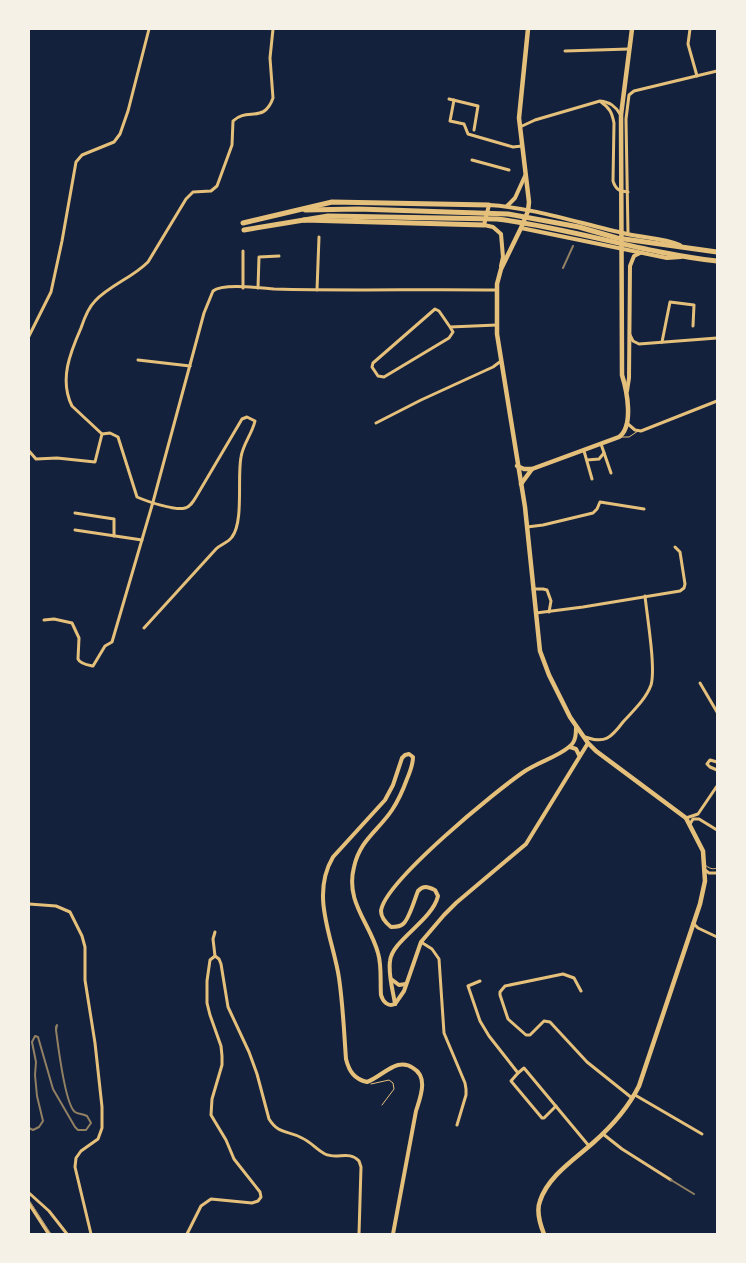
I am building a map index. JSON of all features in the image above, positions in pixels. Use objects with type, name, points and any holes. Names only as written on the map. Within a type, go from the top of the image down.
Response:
[{"type":"main road","points":[[528,29],[519,118],[529,202],[528,211],[501,269],[496,290],[497,325],[502,371],[527,527],[535,614],[542,656],[576,726],[588,743],[686,818],[701,846],[705,867],[703,892],[639,1086],[628,1107],[603,1134],[554,1178],[544,1191],[539,1203],[539,1223],[544,1234]]},
{"type":"main road","points":[[517,466],[526,470],[532,469],[584,451],[621,436],[628,424],[627,391],[622,375],[621,116],[632,29]]},
{"type":"main road","points":[[489,205],[348,202],[319,205],[244,226],[328,216],[506,220],[558,229],[683,257],[717,261]]},
{"type":"main road","points":[[304,210],[358,209],[508,214],[579,227],[617,238],[717,252]]},
{"type":"main road","points":[[304,220],[484,225]]},
{"type":"main road","points":[[520,484],[532,469]]},
{"type":"street","points":[[29,336],[51,292],[76,162],[82,155],[114,142],[120,134],[128,111],[149,29]]},
{"type":"street","points":[[102,434],[72,406],[66,381],[68,358],[94,302],[114,285],[148,262],[186,199],[193,192],[215,189],[232,145],[233,121],[239,116],[259,114],[267,110],[273,98],[270,58],[274,29]]},
{"type":"street","points":[[690,29],[688,44],[697,76]]},
{"type":"street","points":[[565,51],[629,49]]},
{"type":"street","points":[[622,104],[634,91],[717,71]]},
{"type":"street","points":[[628,234],[626,120],[629,95]]},
{"type":"street","points":[[449,99],[478,106],[474,130]]},
{"type":"street","points":[[454,100],[450,121],[464,124],[468,134],[513,148],[522,146]]},
{"type":"street","points":[[600,101],[610,109],[614,123],[613,181],[619,191],[628,192]]},
{"type":"street","points":[[520,127],[535,120],[600,101],[613,105],[621,116]]},
{"type":"street","points":[[472,160],[508,170]]},
{"type":"street","points":[[506,206],[515,198],[526,174]]},
{"type":"street","points":[[501,269],[503,257],[501,234],[493,227],[484,225],[489,205],[506,206],[628,234],[670,241],[684,248]]},
{"type":"street","points":[[540,232],[538,222],[541,216],[545,214]]},
{"type":"street","points":[[521,228],[667,258],[683,257]]},
{"type":"street","points":[[317,290],[319,237]]},
{"type":"street","points":[[243,251],[243,288]]},
{"type":"street","points":[[627,391],[629,378],[630,266],[634,256],[642,253]]},
{"type":"street","points":[[258,288],[258,257],[279,256]]},
{"type":"street","points":[[44,620],[54,618],[72,623],[79,638],[78,659],[82,663],[94,666],[105,646],[112,642],[210,295],[216,288],[496,290]]},
{"type":"street","points":[[662,342],[670,302],[694,305],[693,326]]},
{"type":"street","points":[[435,309],[439,311],[450,327],[452,332],[449,338],[384,377],[378,376],[372,367],[373,363],[435,309]]},
{"type":"street","points":[[450,327],[497,325]]},
{"type":"street","points":[[630,335],[633,341],[639,344],[717,338]]},
{"type":"street","points":[[138,360],[190,366]]},
{"type":"street","points":[[376,423],[493,367],[501,361]]},
{"type":"street","points":[[493,367],[502,371]]},
{"type":"street","points":[[628,424],[633,429],[639,431],[717,400]]},
{"type":"street","points":[[102,434],[110,433],[118,437],[137,497],[174,509],[184,508],[191,504],[242,419],[247,417],[255,421],[240,458],[237,520],[234,534],[229,540],[219,546],[144,628]]},
{"type":"street","points":[[29,451],[36,460],[57,458],[95,462],[102,434]]},
{"type":"street","points":[[601,444],[611,473]]},
{"type":"street","points":[[584,451],[592,479]]},
{"type":"street","points":[[587,460],[599,459],[604,453]]},
{"type":"street","points":[[527,527],[593,513],[598,509],[600,502],[644,509]]},
{"type":"street","points":[[76,513],[114,519],[114,536]]},
{"type":"street","points":[[75,530],[142,540]]},
{"type":"street","points":[[535,614],[680,591],[684,588],[685,584],[680,552],[676,547]]},
{"type":"street","points":[[533,589],[547,590],[551,601],[549,612]]},
{"type":"street","points":[[583,736],[600,741],[610,736],[647,692],[652,673],[645,596]]},
{"type":"street","points":[[700,683],[717,712]]},
{"type":"street","points":[[396,1004],[391,980],[391,955],[431,911],[438,896],[435,890],[428,887],[421,888],[403,925],[391,927],[383,920],[381,914],[384,904],[393,890],[408,871],[438,843],[516,777],[570,747],[574,742],[576,726]]},
{"type":"street","points":[[396,1004],[401,997],[420,942],[456,903],[526,844],[588,743]]},
{"type":"street","points":[[570,747],[578,750],[578,757]]},
{"type":"street","points":[[393,1234],[416,1111],[421,1096],[422,1078],[416,1069],[407,1065],[399,1065],[367,1082],[356,1079],[348,1066],[339,977],[325,917],[323,898],[324,882],[333,857],[385,800],[393,785],[402,758],[409,754],[413,757],[412,765],[405,784],[392,811],[360,849],[352,881],[355,900],[361,917],[370,932],[378,954],[381,996],[386,1003],[396,1004]]},
{"type":"street","points":[[717,762],[710,760],[707,764],[717,770]]},
{"type":"street","points":[[690,824],[693,819],[698,817],[717,786]]},
{"type":"street","points":[[686,818],[698,817],[717,830]]},
{"type":"street","points":[[705,867],[716,874],[705,881]]},
{"type":"street","points":[[29,904],[56,906],[70,912],[82,936],[85,947],[85,980],[95,1043],[102,1106],[102,1128],[98,1139],[81,1151],[76,1158],[75,1167],[91,1234]]},
{"type":"street","points":[[693,923],[698,928],[717,937]]},
{"type":"street","points":[[215,932],[213,939],[216,956],[222,969],[228,1007],[249,1052],[269,1119],[276,1129],[303,1138],[327,1155],[350,1155],[359,1161],[361,1167],[359,1234]]},
{"type":"street","points":[[420,942],[432,949],[439,959],[444,1033],[465,1084],[466,1095],[457,1125]]},
{"type":"street","points":[[187,1234],[201,1206],[211,1199],[252,1203],[258,1201],[261,1196],[260,1192],[234,1159],[226,1140],[211,1115],[212,1099],[222,1065],[221,1046],[207,1003],[207,981],[210,960],[216,956]]},
{"type":"street","points":[[581,991],[574,978],[563,974],[505,986],[500,995],[508,1019],[526,1036],[530,1035],[544,1021],[550,1022],[587,1062],[634,1096],[702,1134]]},
{"type":"street","points":[[391,980],[399,985],[406,984]]},
{"type":"street","points":[[480,981],[468,986],[480,1021],[489,1036],[518,1073]]},
{"type":"street","points":[[556,1106],[542,1118],[511,1081],[524,1068],[556,1106],[589,1146]]},
{"type":"street","points":[[603,1134],[622,1149],[670,1180]]},
{"type":"street","points":[[29,1193],[49,1211],[67,1234]]},
{"type":"street","points":[[29,1203],[49,1234]]},
{"type":"lane","points":[[621,436],[629,436],[639,431]]},
{"type":"lane","points":[[705,867],[717,868]]},
{"type":"lane","points":[[371,1084],[389,1080],[393,1083],[394,1089],[382,1105]]},
{"type":"tram line","points":[[29,1200],[51,1234]]},
{"type":"railway","points":[[563,268],[573,246]]},
{"type":"railway","points":[[29,1128],[33,1130],[39,1127],[43,1121],[37,1096],[35,1075],[36,1062],[32,1042],[35,1036],[38,1037],[53,1089],[75,1127],[78,1130],[86,1130],[91,1123],[87,1116],[75,1112],[71,1107],[60,1061],[57,1025],[56,1030]]},
{"type":"railway","points":[[671,1180],[694,1194]]}]
